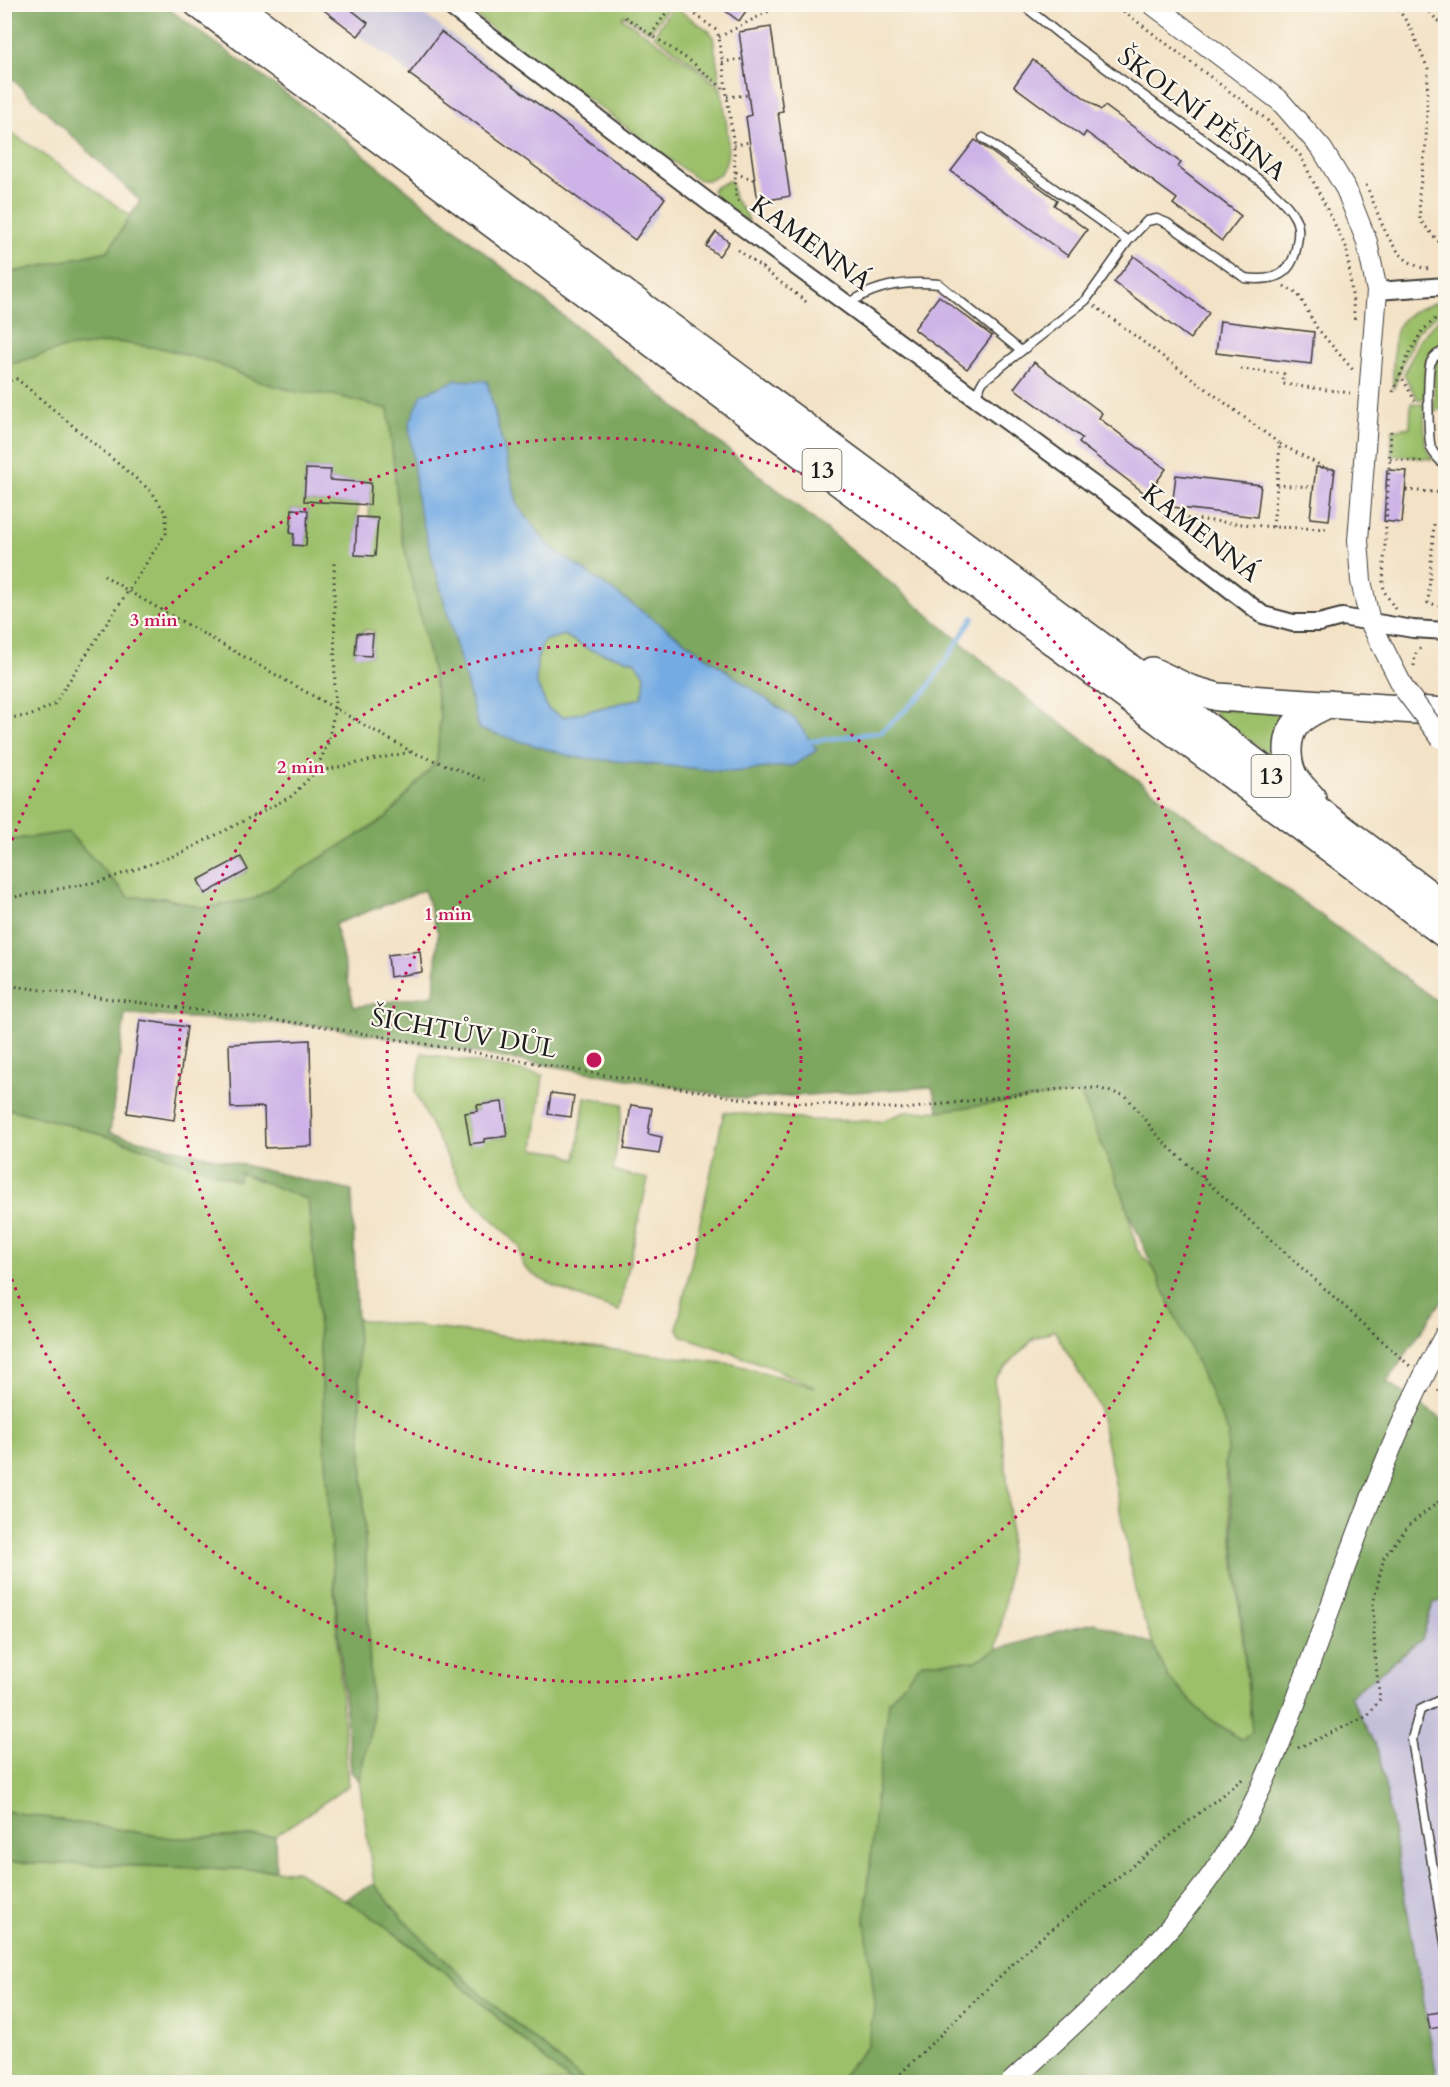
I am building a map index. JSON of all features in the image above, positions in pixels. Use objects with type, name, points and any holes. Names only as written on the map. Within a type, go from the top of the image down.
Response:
[{"type":"highway","name":"13","points":[[198,4],[1446,935]]},
{"type":"highway","name":"13","points":[[234,4],[1097,643],[1446,907]]},
{"type":"highway","points":[[1097,643],[1190,690],[1218,697],[1329,704],[1444,730]]},
{"type":"highway","points":[[1329,704],[1309,713],[1295,724],[1289,739],[1288,753],[1293,776],[1332,822]]},
{"type":"street","name":"KAMENNÁ","points":[[447,4],[715,207],[1132,513],[1263,615],[1293,623],[1319,623],[1342,618],[1446,632]]},
{"type":"street","points":[[1152,4],[1280,101],[1322,149],[1346,189],[1367,242],[1377,291],[1358,540],[1361,581],[1371,622],[1404,689],[1444,730]]},
{"type":"street","points":[[1377,291],[1446,286]]},
{"type":"street","points":[[1011,2082],[1155,1944],[1230,1847],[1263,1783],[1287,1725],[1391,1447],[1429,1364],[1446,1333]]},
{"type":"lane","name":"ŠKOLNÍ PĚŠINA","points":[[1022,4],[1059,34],[1266,185],[1287,206],[1298,226],[1295,258],[1288,269],[1272,279]]},
{"type":"lane","points":[[983,138],[1128,241]]},
{"type":"lane","points":[[974,398],[983,381],[1086,300],[1128,241],[1148,221],[1157,219],[1167,223],[1245,278],[1272,279]]},
{"type":"lane","points":[[849,304],[858,297],[879,288],[922,283],[939,284],[1021,351]]},
{"type":"lane","points":[[1444,463],[1431,450],[1429,366],[1441,352],[1446,351]]},
{"type":"lane","points":[[1446,1697],[1420,1710],[1412,1739],[1446,1948]]},
{"type":"path","points":[[651,35],[672,4]]},
{"type":"path","points":[[681,4],[716,30],[719,37],[734,145],[736,198],[747,210]]},
{"type":"path","points":[[1114,4],[1266,119],[1300,155],[1347,249],[1355,329]]},
{"type":"path","points":[[1395,4],[1410,27],[1428,69],[1426,144],[1419,195],[1420,220],[1439,242],[1446,245]]},
{"type":"path","points":[[1421,4],[1446,29]]},
{"type":"path","points":[[719,37],[773,9]]},
{"type":"path","points":[[625,17],[693,63],[726,90]]},
{"type":"path","points":[[722,62],[743,59]]},
{"type":"path","points":[[727,98],[748,95]]},
{"type":"path","points":[[734,145],[750,142]]},
{"type":"path","points":[[735,170],[740,175],[755,180]]},
{"type":"path","points":[[762,268],[809,304]]},
{"type":"path","points":[[1272,279],[1298,294],[1317,328],[1356,374],[1356,362]]},
{"type":"path","points":[[1086,300],[1280,444],[1335,473]]},
{"type":"path","points":[[1393,392],[1422,331],[1446,309]]},
{"type":"path","points":[[1241,369],[1284,374],[1283,384],[1350,393],[1353,383]]},
{"type":"path","points":[[1400,374],[1416,402],[1429,402]]},
{"type":"path","points":[[4,382],[17,379],[152,492],[166,514],[166,533],[54,704],[30,716],[5,718]]},
{"type":"path","points":[[1391,431],[1384,530],[1384,591],[1396,610],[1409,615],[1418,650]]},
{"type":"path","points":[[1273,527],[1280,444]]},
{"type":"path","points":[[1390,459],[1444,463]]},
{"type":"path","points":[[1277,485],[1314,487]]},
{"type":"path","points":[[1406,490],[1446,493]]},
{"type":"path","points":[[1132,513],[1273,527],[1329,529]]},
{"type":"path","points":[[1446,524],[1434,524],[1428,603],[1446,606]]},
{"type":"path","points":[[4,899],[102,881],[179,854],[292,796],[315,772],[328,743],[335,708],[334,563]]},
{"type":"path","points":[[104,575],[128,591],[412,752],[484,780]]},
{"type":"path","points":[[1414,670],[1413,663],[1418,650],[1426,642]]},
{"type":"path","points":[[315,772],[412,752]]},
{"type":"path","name":"ŠICHTŮV DŮL","points":[[4,985],[320,1026],[744,1100],[906,1109],[1060,1089],[1097,1088],[1126,1096],[1162,1141],[1411,1367]]},
{"type":"path","points":[[1437,1389],[1446,1397]]},
{"type":"path","points":[[1293,1751],[1368,1716],[1380,1699],[1373,1604],[1384,1557],[1409,1525],[1446,1496]]},
{"type":"path","points":[[892,2082],[1033,1944],[1245,1777]]},
{"type":"shaded area","points":[[317,5],[412,5],[665,198],[656,211],[658,213],[640,238],[635,240]]},
{"type":"shaded area","points":[[1445,1600],[1445,2082],[1438,2082],[1350,1696],[1422,1639],[1433,1603]]},
{"type":"green space","points":[[5,5],[163,5],[310,111],[843,543],[1027,698],[1445,1007],[1445,1296],[1387,1382],[1445,1421],[1445,1600],[1433,1603],[1422,1639],[1350,1696],[1379,1753],[1438,2082],[837,2082],[868,2045],[875,2003],[865,1920],[875,1807],[889,1701],[922,1662],[976,1661],[996,1650],[1066,1629],[1095,1623],[1153,1644],[1168,1677],[1207,1717],[1242,1740],[1252,1732],[1229,1483],[1225,1465],[1229,1434],[1128,1212],[1080,1092],[939,1111],[932,1087],[744,1099],[320,1026],[125,1014],[110,1133],[352,1191],[372,1723],[359,1780],[351,1772],[331,1546],[317,1295],[308,1200],[241,1173],[238,1181],[122,1141],[5,1108],[4,846],[10,840],[68,832],[129,897],[165,898],[203,908],[254,899],[386,818],[437,761],[440,715],[432,668],[400,528],[388,409],[334,395],[298,392],[257,381],[215,363],[166,349],[116,342],[64,348],[5,366],[5,274],[108,251],[140,201],[5,72]],"holes":[[[487,381],[518,506],[548,545],[796,720],[816,750],[479,729]],[[424,890],[438,933],[434,995],[354,1007],[335,924]]]},
{"type":"green space","points":[[467,5],[670,5],[650,32],[624,15],[622,18],[721,88],[727,125],[728,152],[720,173],[707,180],[694,177],[473,14]]},
{"type":"green space","points":[[673,6],[713,36],[720,83],[654,35]]},
{"type":"green space","points":[[4,127],[131,216],[108,251],[5,274]]},
{"type":"green space","points":[[731,181],[734,199],[746,213],[749,222],[727,208],[714,194],[712,189]]},
{"type":"green space","points":[[1445,300],[1445,307],[1416,333],[1393,389],[1397,328],[1412,313]]},
{"type":"green space","points":[[1445,312],[1445,347],[1434,352],[1425,363],[1424,399],[1417,399],[1404,374],[1420,339]]},
{"type":"green space","points":[[116,342],[166,349],[215,363],[257,381],[298,392],[334,395],[389,409],[400,528],[432,668],[440,715],[437,762],[386,818],[254,899],[203,908],[165,898],[129,897],[68,832],[10,840],[5,846],[5,366],[64,348]],"holes":[[[306,469],[330,470],[330,480],[371,483],[369,517],[377,518],[356,540],[358,504],[304,501]],[[292,509],[308,510],[306,546],[293,545],[294,534],[290,533]],[[364,630],[374,631],[371,656],[355,654],[357,633],[363,633]],[[241,858],[248,871],[205,893],[198,880]]]},
{"type":"green space","points":[[1445,355],[1445,407],[1434,412],[1434,364]]},
{"type":"green space","points":[[1411,403],[1424,404],[1425,445],[1433,459],[1392,455],[1392,430],[1410,427]]},
{"type":"green space","points":[[564,635],[590,650],[634,661],[645,674],[645,689],[641,698],[563,717],[548,709],[536,682],[537,660],[543,641]]},
{"type":"green space","points":[[1216,708],[1288,714],[1276,753],[1268,754],[1216,716],[1214,713]]},
{"type":"green space","points":[[422,1053],[543,1075],[534,1149],[563,1153],[576,1160],[585,1097],[623,1104],[613,1171],[648,1179],[619,1311],[582,1298],[529,1272],[523,1265],[520,1247],[464,1190],[415,1092]],"holes":[[[502,1102],[507,1136],[493,1138],[490,1116],[480,1117],[470,1144],[465,1113],[478,1111],[478,1105]]]},
{"type":"green space","points":[[1080,1092],[1125,1200],[1137,1250],[1156,1271],[1229,1434],[1225,1465],[1252,1732],[1242,1740],[1207,1717],[1168,1677],[1137,1600],[1098,1405],[1054,1330],[1033,1339],[994,1379],[1007,1472],[1010,1521],[1008,1577],[996,1650],[976,1661],[922,1662],[865,1920],[875,2003],[868,2045],[837,2082],[585,2082],[482,1995],[410,1927],[374,1884],[359,1780],[372,1723],[357,1319],[733,1364],[815,1387],[768,1366],[682,1336],[677,1328],[724,1112],[810,1120],[882,1121],[905,1112],[939,1111]]},
{"type":"green space","points":[[4,1108],[122,1141],[237,1181],[241,1172],[308,1200],[317,1295],[331,1546],[348,1786],[275,1836],[172,1838],[5,1811]]},
{"type":"green space","points":[[5,1811],[172,1838],[275,1836],[276,1870],[5,1862]]},
{"type":"green space","points":[[5,1862],[296,1871],[372,1916],[462,1986],[570,2082],[5,2082]]},
{"type":"green space","points":[[374,1884],[410,1927],[482,1995],[585,2082],[570,2082],[433,1962],[344,1899]]},
{"type":"water","points":[[457,380],[487,381],[518,506],[548,545],[796,720],[817,750],[794,765],[732,772],[573,757],[479,729],[418,505],[409,424],[422,394]],"holes":[[[564,635],[590,650],[634,661],[645,674],[641,698],[563,717],[548,709],[536,682],[537,660],[543,641]]]},
{"type":"building","points":[[316,4],[344,4],[368,23],[358,36]]},
{"type":"building","points":[[716,4],[751,4],[739,21]]},
{"type":"building","points":[[771,27],[783,111],[778,112],[790,196],[758,202],[746,117],[751,115],[739,32]]},
{"type":"building","points":[[441,32],[665,198],[635,240],[409,74]]},
{"type":"building","points":[[1033,60],[1101,110],[1105,106],[1143,134],[1181,163],[1178,167],[1241,216],[1222,241],[1173,204],[1177,199],[1086,132],[1083,137],[1014,86]]},
{"type":"building","points":[[975,140],[1057,200],[1054,205],[1087,230],[1068,256],[951,171]]},
{"type":"building","points":[[716,232],[729,242],[719,256],[706,246]]},
{"type":"building","points":[[1134,256],[1209,313],[1190,339],[1114,282]]},
{"type":"building","points":[[939,296],[992,336],[967,369],[914,329]]},
{"type":"building","points":[[1220,321],[1314,332],[1311,364],[1216,353]]},
{"type":"building","points":[[1034,362],[1102,413],[1099,418],[1166,469],[1147,495],[1079,443],[1082,438],[1014,388]]},
{"type":"building","points":[[1316,467],[1335,469],[1329,520],[1310,518]]},
{"type":"building","points":[[306,469],[331,470],[330,480],[371,483],[370,505],[304,501]]},
{"type":"building","points":[[1387,470],[1407,471],[1402,523],[1384,521]]},
{"type":"building","points":[[1176,475],[1261,485],[1257,517],[1172,507]]},
{"type":"building","points":[[292,509],[308,510],[306,546],[293,545],[294,534],[290,533]]},
{"type":"building","points":[[357,517],[378,518],[375,556],[355,555]]},
{"type":"building","points":[[357,633],[373,634],[371,656],[355,655]]},
{"type":"building","points":[[241,857],[248,870],[205,894],[198,880]]},
{"type":"building","points":[[420,951],[422,972],[390,977],[388,955]]},
{"type":"building","points":[[140,1020],[187,1027],[174,1120],[127,1113]]},
{"type":"building","points":[[310,1040],[312,1146],[265,1148],[264,1107],[231,1108],[229,1044]]},
{"type":"building","points":[[551,1093],[574,1096],[571,1117],[548,1114]]},
{"type":"building","points":[[502,1102],[507,1136],[484,1139],[484,1142],[470,1144],[465,1113],[478,1111],[477,1105]]},
{"type":"building","points":[[631,1105],[652,1108],[648,1134],[662,1137],[659,1154],[624,1149]]},
{"type":"building","points":[[1446,2011],[1446,2026],[1430,2029],[1427,2014]]},
{"type":"waterway","points":[[806,742],[881,732],[926,691],[973,618]]}]
